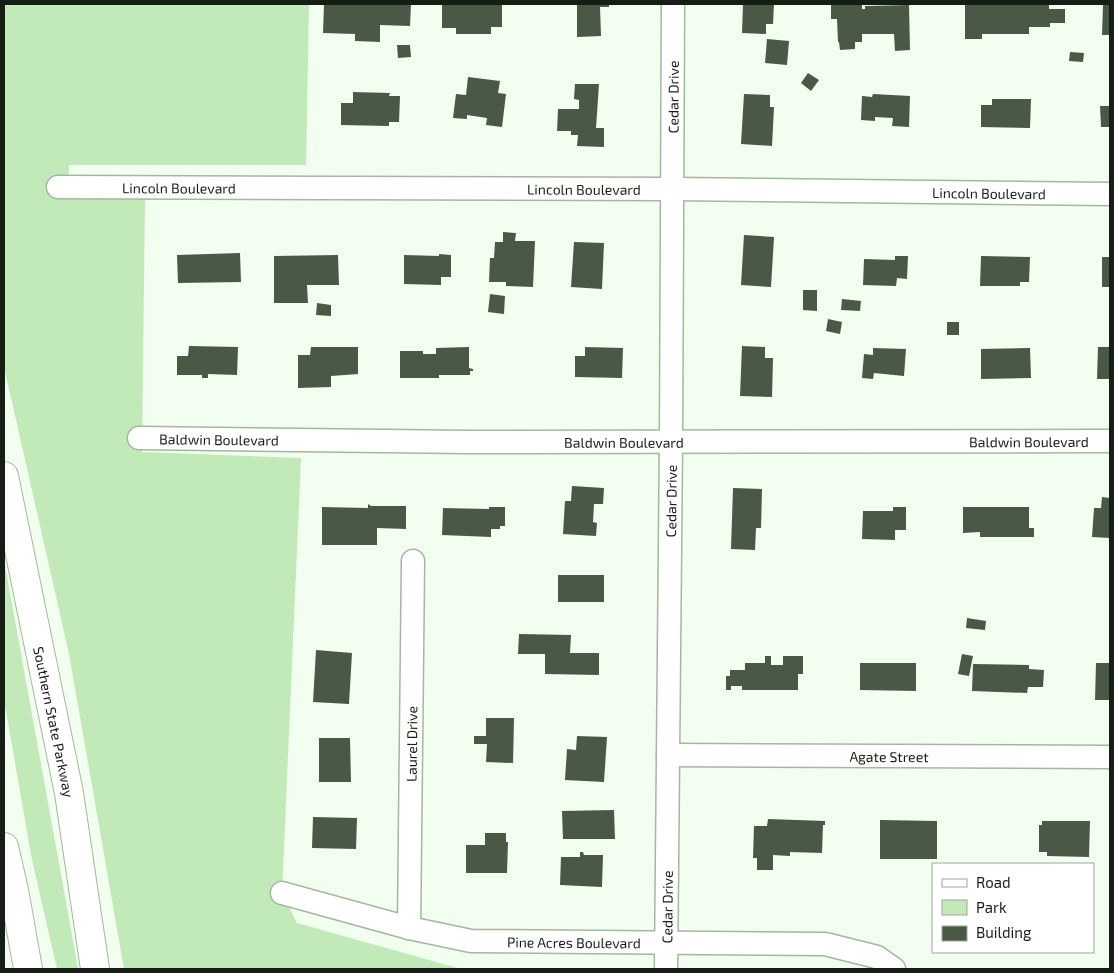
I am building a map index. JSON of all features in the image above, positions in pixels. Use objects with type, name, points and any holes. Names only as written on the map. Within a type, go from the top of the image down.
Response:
[{"type":"highway","name":"Southern State Parkway","points":[[4,476],[70,793],[95,969]]},
{"type":"highway","points":[[4,847],[14,890],[28,969]]},
{"type":"street","name":"Cedar Drive","points":[[666,969],[673,4]]},
{"type":"street","name":"Lincoln Boulevard","points":[[58,187],[672,189],[1110,194]]},
{"type":"street","name":"Baldwin Boulevard","points":[[139,438],[469,442],[1110,441]]},
{"type":"street","name":"Laurel Drive","points":[[409,928],[413,562]]},
{"type":"street","name":"Agate Street","points":[[668,755],[1110,757]]},
{"type":"street","name":"Pine Acres Boulevard","points":[[282,893],[409,928],[471,941],[825,944],[877,958],[894,969]]},
{"type":"green space","points":[[4,4],[309,4],[306,165],[69,165],[68,199],[145,199],[142,452],[301,458],[282,893],[297,923],[461,969],[124,969],[69,654],[4,367]]},
{"type":"green space","points":[[4,560],[78,969],[57,969],[32,860],[4,700]]},
{"type":"building","points":[[324,4],[411,4],[410,26],[380,25],[380,42],[355,41],[355,34],[323,33]]},
{"type":"building","points":[[442,4],[502,5],[502,27],[491,27],[491,34],[456,34],[456,28],[442,28]]},
{"type":"building","points":[[577,4],[609,4],[609,7],[600,7],[601,36],[577,37]]},
{"type":"building","points":[[743,4],[774,4],[773,24],[766,24],[766,34],[742,33]]},
{"type":"building","points":[[831,4],[862,4],[862,9],[865,9],[865,6],[909,5],[910,50],[895,51],[894,34],[862,34],[862,42],[855,42],[855,49],[840,50],[837,19],[831,19]]},
{"type":"building","points":[[1103,4],[1110,4],[1110,35],[1102,35]]},
{"type":"building","points":[[965,5],[1049,5],[1049,9],[1065,9],[1065,23],[1050,23],[1050,27],[1029,27],[1029,34],[982,34],[982,39],[965,39]]},
{"type":"building","points":[[767,39],[789,41],[787,65],[765,63]]},
{"type":"building","points":[[397,45],[410,45],[411,57],[398,58]]},
{"type":"building","points":[[1070,52],[1084,53],[1083,62],[1069,61]]},
{"type":"building","points":[[808,73],[819,80],[811,91],[801,83]]},
{"type":"building","points":[[468,77],[500,81],[498,93],[506,94],[502,127],[486,125],[487,118],[467,115],[467,119],[453,118],[456,94],[466,95]]},
{"type":"building","points":[[575,84],[599,84],[596,128],[604,128],[604,147],[577,146],[578,135],[571,135],[571,131],[557,131],[558,109],[579,109],[579,100],[574,99]]},
{"type":"building","points":[[353,92],[390,93],[389,96],[400,96],[399,122],[389,122],[389,126],[341,125],[341,103],[353,103]]},
{"type":"building","points":[[744,94],[770,95],[770,107],[774,107],[772,146],[741,144]]},
{"type":"building","points":[[873,94],[910,96],[909,127],[892,126],[893,118],[875,117],[875,121],[861,120],[862,96],[872,97]]},
{"type":"building","points":[[992,99],[1031,99],[1030,128],[981,127],[981,105],[992,105]]},
{"type":"building","points":[[1100,106],[1110,106],[1110,127],[1101,127]]},
{"type":"building","points":[[503,232],[516,233],[515,241],[535,241],[533,287],[506,286],[506,282],[489,282],[490,258],[494,258],[495,242],[503,242]]},
{"type":"building","points":[[744,235],[774,237],[771,287],[741,285]]},
{"type":"building","points":[[574,242],[604,243],[602,289],[571,287]]},
{"type":"building","points":[[240,253],[241,282],[178,283],[177,255]]},
{"type":"building","points":[[439,254],[451,255],[451,277],[441,277],[441,285],[404,284],[404,255],[439,256]]},
{"type":"building","points":[[338,255],[339,285],[307,285],[308,303],[274,303],[274,256]]},
{"type":"building","points":[[895,256],[908,256],[907,279],[897,278],[896,286],[863,285],[864,259],[895,260]]},
{"type":"building","points":[[981,256],[1030,257],[1029,282],[1020,282],[1020,286],[980,286]]},
{"type":"building","points":[[1102,257],[1110,257],[1110,287],[1102,287]]},
{"type":"building","points":[[803,290],[817,290],[817,311],[803,310]]},
{"type":"building","points":[[490,294],[505,296],[504,314],[488,312]]},
{"type":"building","points":[[842,299],[861,301],[860,311],[841,310]]},
{"type":"building","points":[[317,303],[331,305],[331,316],[316,315]]},
{"type":"building","points":[[828,319],[842,322],[840,334],[826,331]]},
{"type":"building","points":[[947,322],[959,322],[959,335],[947,335]]},
{"type":"building","points":[[189,346],[238,347],[237,375],[208,374],[208,378],[202,378],[202,375],[177,375],[177,356],[188,356]]},
{"type":"building","points":[[742,346],[765,347],[765,358],[773,358],[772,397],[740,396]]},
{"type":"building","points":[[311,347],[358,347],[358,374],[331,376],[331,387],[298,388],[298,355],[310,355]]},
{"type":"building","points":[[469,347],[469,368],[473,369],[473,371],[470,371],[470,375],[439,375],[439,378],[400,378],[400,351],[423,351],[423,354],[436,354],[436,348]]},
{"type":"building","points":[[585,347],[623,348],[622,378],[575,377],[575,356],[585,356]]},
{"type":"building","points":[[1098,347],[1110,347],[1110,379],[1097,379]]},
{"type":"building","points":[[873,348],[906,349],[904,376],[874,373],[873,379],[862,378],[864,354],[873,355]]},
{"type":"building","points":[[1030,348],[1031,378],[981,379],[981,349]]},
{"type":"building","points":[[572,486],[604,488],[603,504],[594,504],[593,522],[597,523],[596,536],[563,534],[565,501],[571,501]]},
{"type":"building","points":[[733,488],[762,489],[761,528],[756,528],[755,550],[731,549]]},
{"type":"building","points":[[1102,497],[1110,498],[1110,538],[1092,537],[1094,508],[1101,508]]},
{"type":"building","points":[[368,504],[371,506],[406,506],[406,529],[377,528],[377,545],[322,545],[322,507],[368,508]]},
{"type":"building","points":[[489,507],[505,507],[505,526],[500,526],[500,529],[491,529],[491,537],[442,535],[443,508],[489,509]]},
{"type":"building","points":[[893,507],[906,507],[906,530],[895,530],[895,540],[862,539],[863,511],[893,511]]},
{"type":"building","points":[[963,507],[1029,507],[1029,528],[1034,528],[1034,537],[980,537],[980,532],[963,533]]},
{"type":"building","points":[[558,575],[604,575],[604,602],[558,602]]},
{"type":"building","points":[[967,618],[986,621],[985,630],[966,628]]},
{"type":"building","points":[[519,634],[571,635],[570,653],[599,653],[599,675],[545,674],[545,654],[518,654]]},
{"type":"building","points":[[316,650],[352,653],[349,704],[313,702]]},
{"type":"building","points":[[962,654],[973,656],[969,676],[958,674]]},
{"type":"building","points":[[765,656],[771,656],[771,665],[783,665],[783,656],[803,656],[803,674],[798,674],[798,690],[742,690],[742,686],[731,686],[731,690],[726,690],[726,676],[730,676],[730,670],[745,670],[745,663],[765,663]]},
{"type":"building","points":[[860,663],[916,663],[916,691],[860,690]]},
{"type":"building","points":[[1096,663],[1110,663],[1110,700],[1095,700]]},
{"type":"building","points":[[973,664],[1029,665],[1029,669],[1044,670],[1043,687],[1028,687],[1027,693],[972,691]]},
{"type":"building","points":[[486,718],[514,718],[513,763],[486,762],[487,744],[474,744],[474,736],[486,736]]},
{"type":"building","points":[[577,736],[607,737],[604,782],[565,780],[567,749],[576,750]]},
{"type":"building","points":[[319,738],[350,738],[351,782],[319,782]]},
{"type":"building","points":[[614,810],[615,839],[563,839],[562,811]]},
{"type":"building","points":[[313,817],[357,818],[356,849],[312,848]]},
{"type":"building","points":[[768,819],[825,821],[825,825],[823,825],[822,853],[790,852],[790,856],[773,855],[773,870],[757,870],[757,858],[753,858],[754,826],[767,826]]},
{"type":"building","points":[[880,820],[937,821],[937,859],[880,859]]},
{"type":"building","points":[[1042,821],[1090,821],[1089,857],[1047,856],[1047,852],[1039,852],[1039,825],[1042,825]]},
{"type":"building","points":[[485,833],[506,833],[506,842],[508,842],[507,873],[466,873],[466,845],[485,845]]},
{"type":"building","points":[[580,852],[583,852],[584,855],[603,855],[602,887],[560,885],[561,857],[580,857]]}]
